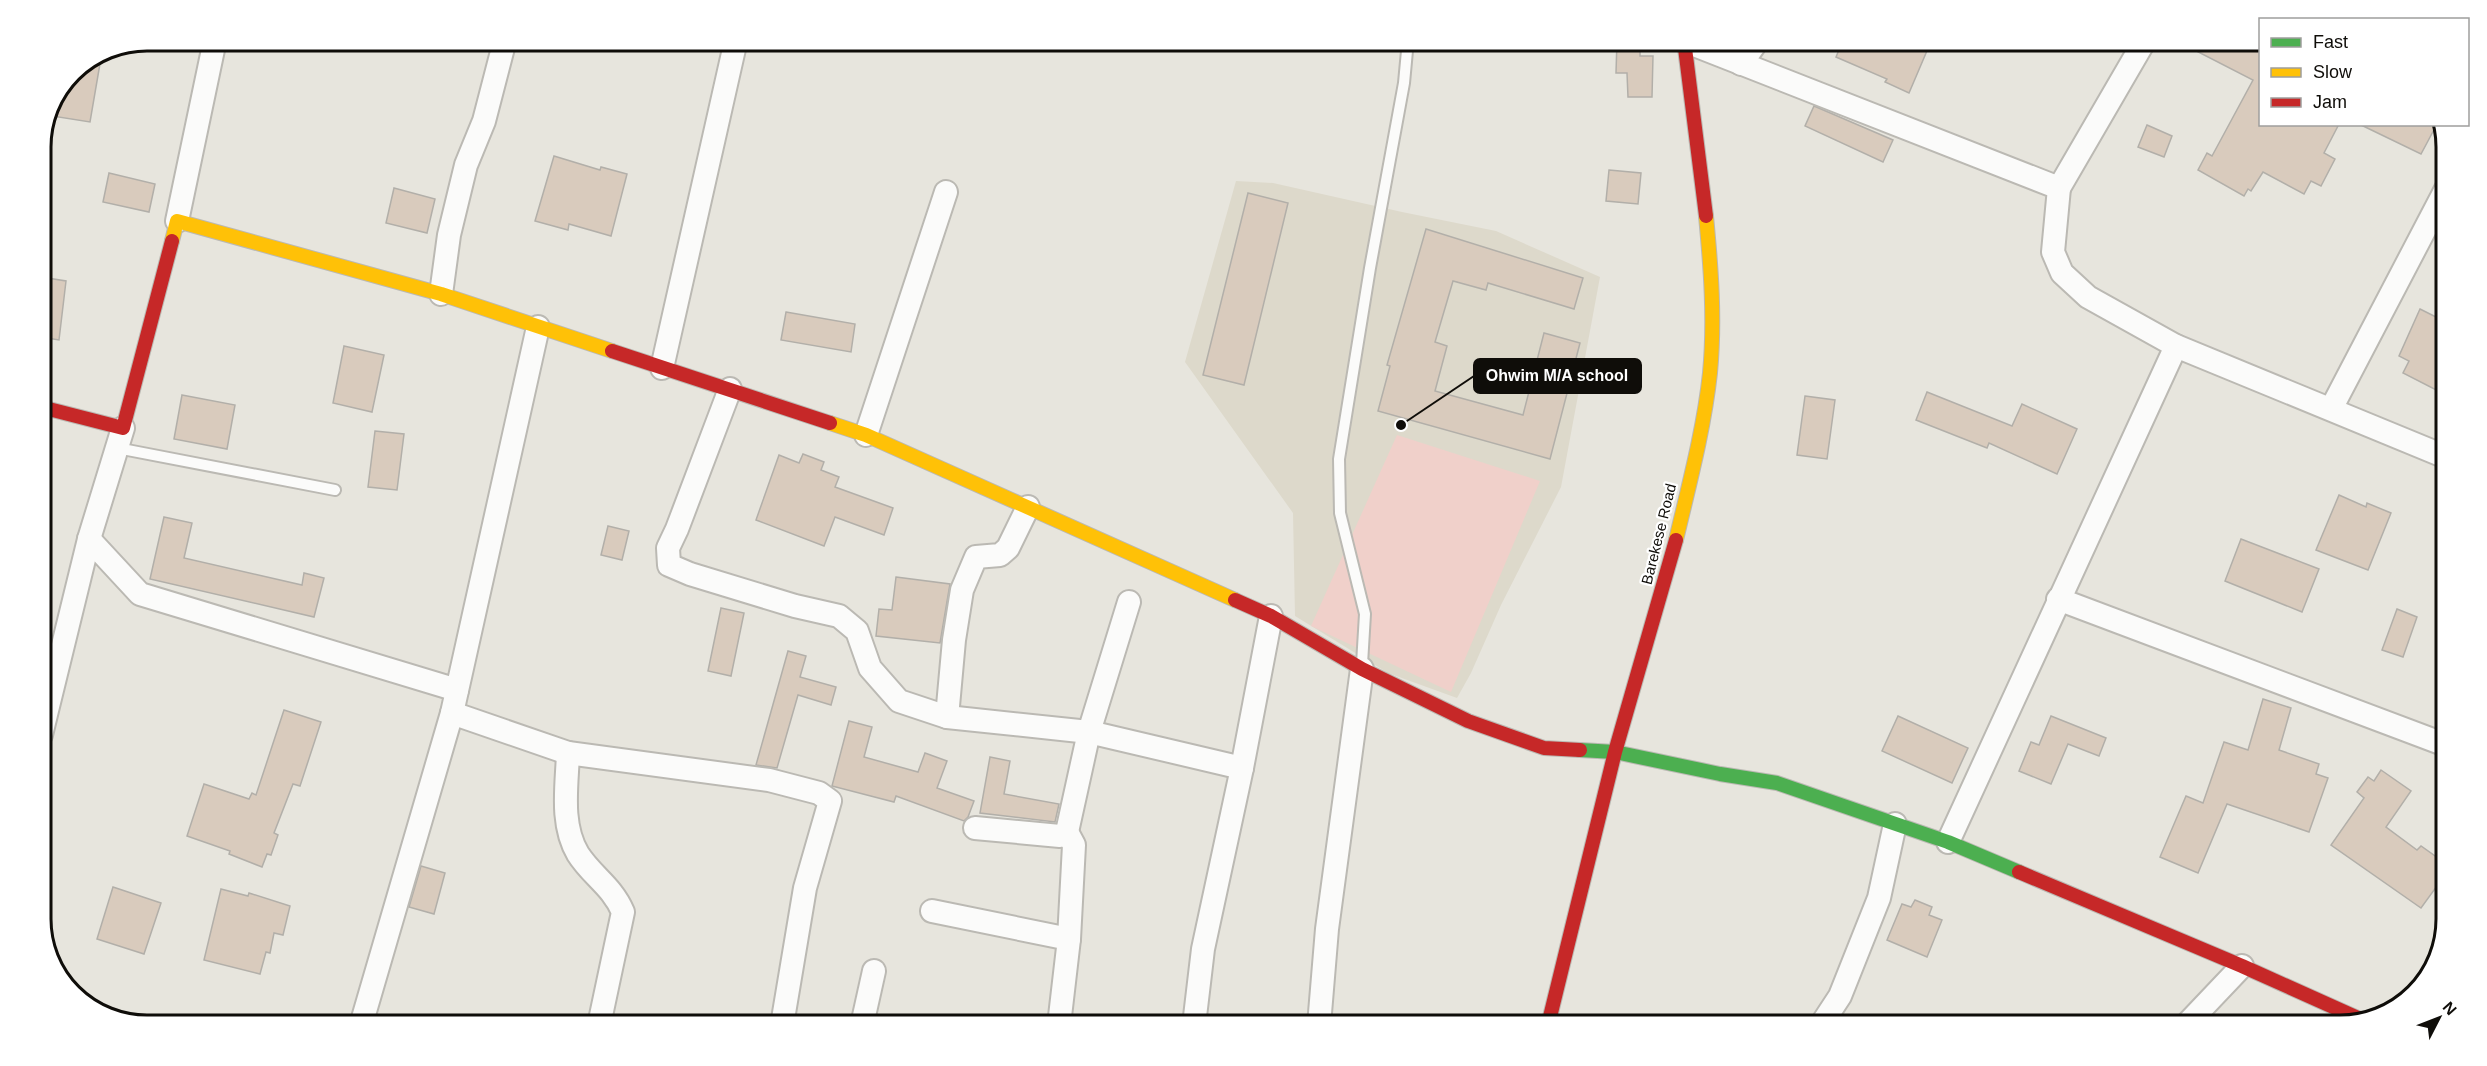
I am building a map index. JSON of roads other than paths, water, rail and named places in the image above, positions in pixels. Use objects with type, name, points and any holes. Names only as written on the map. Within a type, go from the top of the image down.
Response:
[{"type":"street","points":[[51,695],[90,539],[120,438],[177,221],[213,51]]},
{"type":"street","points":[[441,294],[449,235],[466,165],[484,121],[502,51]]},
{"type":"street","points":[[662,368],[734,51]]},
{"type":"street","name":"Barekese Road","points":[[1550,1015],[1615,752],[1675,543],[1694,464],[1710,373],[1713,299],[1705,199],[1685,51]]},
{"type":"street","points":[[1710,51],[2060,188]]},
{"type":"street","points":[[1741,63],[1750,51]]},
{"type":"street","points":[[2139,51],[2060,188],[2053,252],[2062,273],[2088,297],[2176,346],[2436,453]]},
{"type":"street","points":[[866,435],[946,192]]},
{"type":"street","points":[[2331,409],[2436,208]]},
{"type":"street","points":[[177,221],[441,294],[866,435],[1271,616],[1362,669],[1468,721],[1544,748],[1615,752],[1720,774],[1778,783],[1948,842],[2242,966],[2349,1014]]},
{"type":"street","points":[[364,1015],[452,712],[538,327]]},
{"type":"street","points":[[1948,842],[2176,346]]},
{"type":"street","points":[[730,389],[668,548],[669,565],[690,574],[784,603],[839,616],[857,632],[870,668],[899,701],[947,717],[1089,732],[1242,768]]},
{"type":"street","points":[[51,411],[120,438]]},
{"type":"street","points":[[947,717],[954,640],[962,590],[976,557],[1000,555],[1008,548],[1028,507]]},
{"type":"street","points":[[90,539],[140,594],[457,690]]},
{"type":"street","points":[[2058,599],[2436,741]]},
{"type":"street","points":[[1060,1015],[1069,939],[1074,845],[1067,832],[1089,732],[1129,602]]},
{"type":"street","points":[[1195,1015],[1203,949],[1242,768],[1271,616]]},
{"type":"street","points":[[1320,1015],[1328,929],[1362,669]]},
{"type":"street","points":[[452,712],[568,753],[769,780],[819,794],[830,801],[805,888],[784,1015]]},
{"type":"street","points":[[568,753],[566,820],[578,853],[617,896],[623,912],[601,1015]]},
{"type":"street","points":[[1828,1015],[1840,996],[1879,898],[1895,824]]},
{"type":"street","points":[[975,828],[1060,836],[1067,832]]},
{"type":"street","points":[[932,911],[1069,939]]},
{"type":"street","points":[[2196,1015],[2242,966]]},
{"type":"street","points":[[864,1015],[874,971]]},
{"type":"lane","points":[[1362,669],[1365,614],[1340,513],[1339,459],[1370,268],[1404,83],[1407,51]]},
{"type":"lane","points":[[120,438],[335,490]]},
{"type":"place","name":"Ohwim M/A school","points":[[1401,425]]}]
